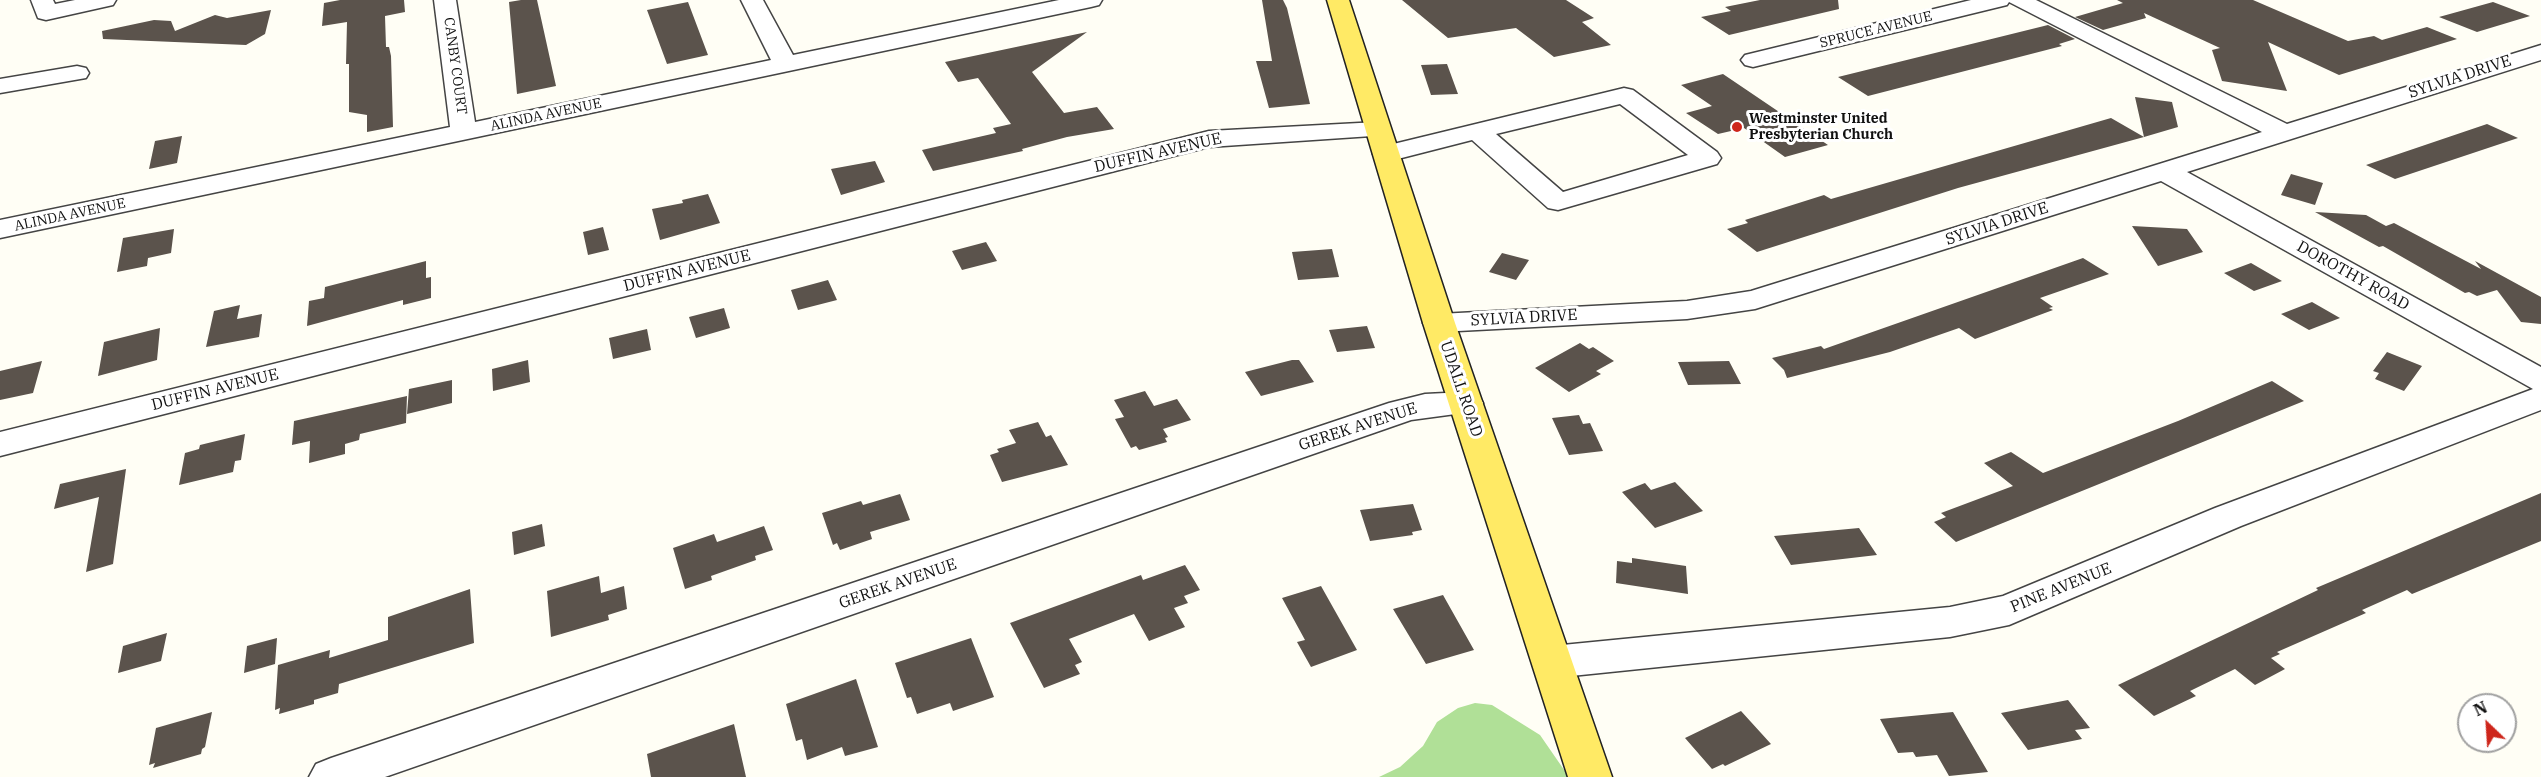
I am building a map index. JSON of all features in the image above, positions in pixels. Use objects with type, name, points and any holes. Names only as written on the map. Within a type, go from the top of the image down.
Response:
[{"type":"main road","name":"UDALL ROAD","points":[[1338,0],[1439,323],[1590,777]]},
{"type":"street","points":[[42,0],[46,13],[105,0]]},
{"type":"street","name":"CANBY COURT","points":[[445,0],[464,132]]},
{"type":"street","points":[[752,0],[786,65]]},
{"type":"street","name":"ALINDA AVENUE","points":[[0,229],[786,65],[1058,3],[1091,0]]},
{"type":"street","name":"SPRUCE AVENUE","points":[[1754,60],[1999,0]]},
{"type":"street","points":[[2019,0],[2285,133]]},
{"type":"street","name":"SYLVIA DRIVE","points":[[1439,323],[1734,305],[2541,52]]},
{"type":"street","points":[[0,86],[77,74]]},
{"type":"street","name":"DUFFIN AVENUE","points":[[0,444],[1209,139],[1382,142],[1477,131],[1624,95],[1708,158],[1558,202],[1477,131]]},
{"type":"street","name":"DOROTHY ROAD","points":[[2164,171],[2541,381]]},
{"type":"street","name":"PINE AVENUE","points":[[1552,662],[1950,622],[2009,610],[2228,517],[2541,398]]},
{"type":"street","name":"GEREK AVENUE","points":[[331,777],[1401,411],[1425,405],[1466,403]]},
{"type":"green space","points":[[1475,703],[1492,705],[1540,735],[1569,777],[1379,777],[1400,767],[1423,746],[1437,722],[1458,708]]},
{"type":"building","points":[[340,0],[404,0],[405,12],[385,16],[386,47],[389,47],[391,56],[393,127],[367,132],[367,115],[349,112],[349,64],[346,64],[347,22],[322,26],[324,3]]},
{"type":"building","points":[[537,0],[556,86],[517,94],[509,2]]},
{"type":"building","points":[[1262,0],[1283,0],[1287,8],[1310,104],[1269,108],[1256,61],[1272,61]]},
{"type":"building","points":[[1402,0],[1566,0],[1594,18],[1582,22],[1611,45],[1554,57],[1516,28],[1448,38]]},
{"type":"building","points":[[1760,0],[1838,0],[1839,9],[1729,35],[1701,17],[1731,11],[1725,7]]},
{"type":"building","points":[[2117,0],[2253,0],[2348,41],[2374,36],[2382,40],[2427,27],[2457,39],[2339,75],[2268,42],[2287,91],[2222,81],[2212,50],[2220,48],[2144,13],[2146,18],[2103,30],[2075,17],[2123,3]]},
{"type":"building","points":[[688,2],[708,55],[667,64],[647,10]]},
{"type":"building","points":[[2493,2],[2530,16],[2477,32],[2439,17]]},
{"type":"building","points":[[271,10],[265,34],[246,45],[103,39],[102,31],[154,20],[171,21],[175,31],[215,15],[227,18]]},
{"type":"building","points":[[2048,25],[2075,39],[2059,44],[2062,46],[1868,96],[1838,77]]},
{"type":"building","points":[[1087,32],[1032,72],[1064,113],[1097,107],[1114,129],[1067,137],[1022,149],[1023,151],[933,171],[922,150],[996,133],[993,128],[1011,124],[978,78],[958,82],[945,62]]},
{"type":"building","points":[[1447,64],[1458,94],[1431,95],[1421,65]]},
{"type":"building","points":[[1723,74],[1828,145],[1785,157],[1744,128],[1718,134],[1686,113],[1712,106],[1681,85]]},
{"type":"building","points":[[2135,97],[2172,102],[2178,127],[2144,137]]},
{"type":"building","points":[[2111,118],[2144,137],[1958,188],[1757,252],[1727,229],[1748,223],[1745,220],[1824,195],[1831,199]]},
{"type":"building","points":[[2487,124],[2518,138],[2395,179],[2366,165]]},
{"type":"building","points":[[182,136],[177,163],[149,169],[155,141]]},
{"type":"building","points":[[875,161],[885,182],[841,195],[831,169]]},
{"type":"building","points":[[2291,174],[2323,183],[2315,205],[2281,195]]},
{"type":"building","points":[[708,194],[720,223],[660,240],[652,209],[683,203],[682,200]]},
{"type":"building","points":[[2315,212],[2366,215],[2386,226],[2394,223],[2481,269],[2475,261],[2541,297],[2541,324],[2521,322],[2497,290],[2477,296],[2469,292],[2465,293],[2383,246],[2379,247]]},
{"type":"building","points":[[2132,226],[2187,229],[2203,252],[2158,266]]},
{"type":"building","points":[[603,227],[609,250],[588,255],[583,232]]},
{"type":"building","points":[[174,229],[171,253],[148,258],[147,266],[117,272],[123,238]]},
{"type":"building","points":[[986,242],[997,261],[962,270],[952,251]]},
{"type":"building","points":[[1332,249],[1339,277],[1298,280],[1292,252]]},
{"type":"building","points":[[1502,253],[1529,260],[1516,280],[1489,272]]},
{"type":"building","points":[[2083,258],[2109,274],[2040,298],[2053,307],[2049,308],[2053,310],[1975,339],[1959,328],[1890,352],[1787,378],[1784,370],[1772,358],[1821,346],[1824,349]]},
{"type":"building","points":[[426,261],[426,278],[431,277],[431,298],[403,305],[403,300],[307,326],[309,301],[324,298],[325,287]]},
{"type":"building","points":[[2251,263],[2282,281],[2254,291],[2224,273]]},
{"type":"building","points":[[828,280],[837,300],[798,310],[791,290]]},
{"type":"building","points":[[2312,302],[2340,318],[2309,330],[2281,314]]},
{"type":"building","points":[[240,305],[237,319],[262,314],[259,337],[206,347],[214,311]]},
{"type":"building","points":[[724,308],[730,328],[696,338],[689,317]]},
{"type":"building","points":[[1367,326],[1375,348],[1337,352],[1329,330]]},
{"type":"building","points":[[160,328],[157,360],[98,376],[104,342]]},
{"type":"building","points":[[647,329],[651,350],[613,359],[609,338]]},
{"type":"building","points":[[1580,343],[1589,349],[1593,347],[1614,361],[1596,371],[1601,374],[1569,392],[1535,368]]},
{"type":"building","points":[[2387,352],[2422,366],[2404,391],[2375,379],[2379,373],[2373,371]]},
{"type":"building","points":[[528,360],[530,382],[493,391],[492,369]]},
{"type":"building","points":[[1299,360],[1314,382],[1261,396],[1245,372]]},
{"type":"building","points":[[42,361],[33,393],[0,400],[0,371]]},
{"type":"building","points":[[1729,361],[1741,384],[1688,385],[1678,362]]},
{"type":"building","points":[[452,380],[452,403],[407,414],[409,389]]},
{"type":"building","points":[[2272,381],[2304,401],[1956,542],[1934,522],[1946,517],[1941,513],[2013,486],[1984,463],[2011,452],[2043,473],[2178,421]]},
{"type":"building","points":[[1145,391],[1154,406],[1177,399],[1191,420],[1163,429],[1168,437],[1165,438],[1167,442],[1139,450],[1136,446],[1131,448],[1115,419],[1124,417],[1114,400]]},
{"type":"building","points":[[407,396],[406,423],[360,434],[359,440],[345,444],[345,454],[309,463],[310,441],[292,445],[294,421]]},
{"type":"building","points":[[1579,415],[1583,424],[1590,423],[1603,451],[1569,455],[1552,418]]},
{"type":"building","points":[[1038,422],[1046,437],[1051,435],[1068,465],[1002,482],[990,455],[999,452],[997,449],[1016,443],[1009,430]]},
{"type":"building","points":[[245,434],[241,460],[235,461],[233,472],[179,485],[185,453],[199,449],[200,445]]},
{"type":"building","points":[[126,469],[113,564],[86,572],[99,497],[54,509],[60,484]]},
{"type":"building","points":[[1675,482],[1703,511],[1655,528],[1622,492],[1645,483],[1651,490]]},
{"type":"building","points":[[2541,493],[2541,541],[2412,594],[2407,590],[2362,610],[2366,613],[2277,652],[2280,654],[2271,658],[2285,669],[2255,685],[2235,669],[2190,691],[2196,696],[2154,716],[2118,685],[2318,590],[2316,588]]},
{"type":"building","points":[[900,494],[910,520],[870,532],[872,539],[840,550],[837,543],[833,545],[822,513],[861,501],[863,505]]},
{"type":"building","points":[[1413,504],[1422,530],[1412,532],[1413,535],[1370,541],[1360,510]]},
{"type":"building","points":[[542,524],[545,546],[514,555],[512,532]]},
{"type":"building","points":[[764,526],[773,550],[755,556],[756,560],[711,576],[712,580],[685,589],[673,548],[714,534],[717,542]]},
{"type":"building","points":[[1859,528],[1877,555],[1791,565],[1774,536]]},
{"type":"building","points":[[1632,558],[1686,566],[1688,594],[1616,583],[1617,561],[1632,563]]},
{"type":"building","points":[[1185,565],[1200,590],[1184,596],[1188,603],[1174,608],[1185,627],[1149,641],[1134,614],[1069,639],[1082,662],[1075,665],[1080,674],[1044,688],[1010,623],[1141,575],[1143,580]]},
{"type":"building","points":[[599,576],[601,593],[624,586],[627,609],[608,615],[609,620],[551,637],[547,591]]},
{"type":"building","points":[[1321,586],[1357,650],[1311,667],[1297,642],[1305,640],[1282,598]]},
{"type":"building","points":[[470,589],[474,643],[339,684],[338,693],[314,700],[314,704],[279,714],[280,708],[275,710],[278,665],[330,650],[329,658],[388,640],[388,617]]},
{"type":"building","points":[[1443,595],[1474,650],[1426,664],[1393,609]]},
{"type":"building","points":[[167,633],[161,661],[118,673],[123,646]]},
{"type":"building","points":[[277,638],[275,664],[244,673],[247,646]]},
{"type":"building","points":[[971,638],[994,697],[953,711],[950,703],[917,714],[911,697],[907,698],[895,663]]},
{"type":"building","points":[[856,679],[878,747],[845,756],[842,747],[807,760],[802,739],[796,741],[786,704]]},
{"type":"building","points":[[2068,700],[2090,728],[2075,730],[2082,739],[2028,750],[2001,713]]},
{"type":"building","points":[[1741,711],[1771,744],[1725,766],[1723,764],[1712,769],[1685,738]]},
{"type":"building","points":[[212,712],[205,747],[201,754],[153,768],[155,763],[149,765],[156,728]]},
{"type":"building","points":[[1953,712],[1988,772],[1949,776],[1937,755],[1916,757],[1913,752],[1898,753],[1880,719]]},
{"type":"building","points":[[734,724],[746,777],[651,777],[647,754]]},
{"type":"place","name":"Westminster United Presbyterian Church","points":[[1737,127]]}]
